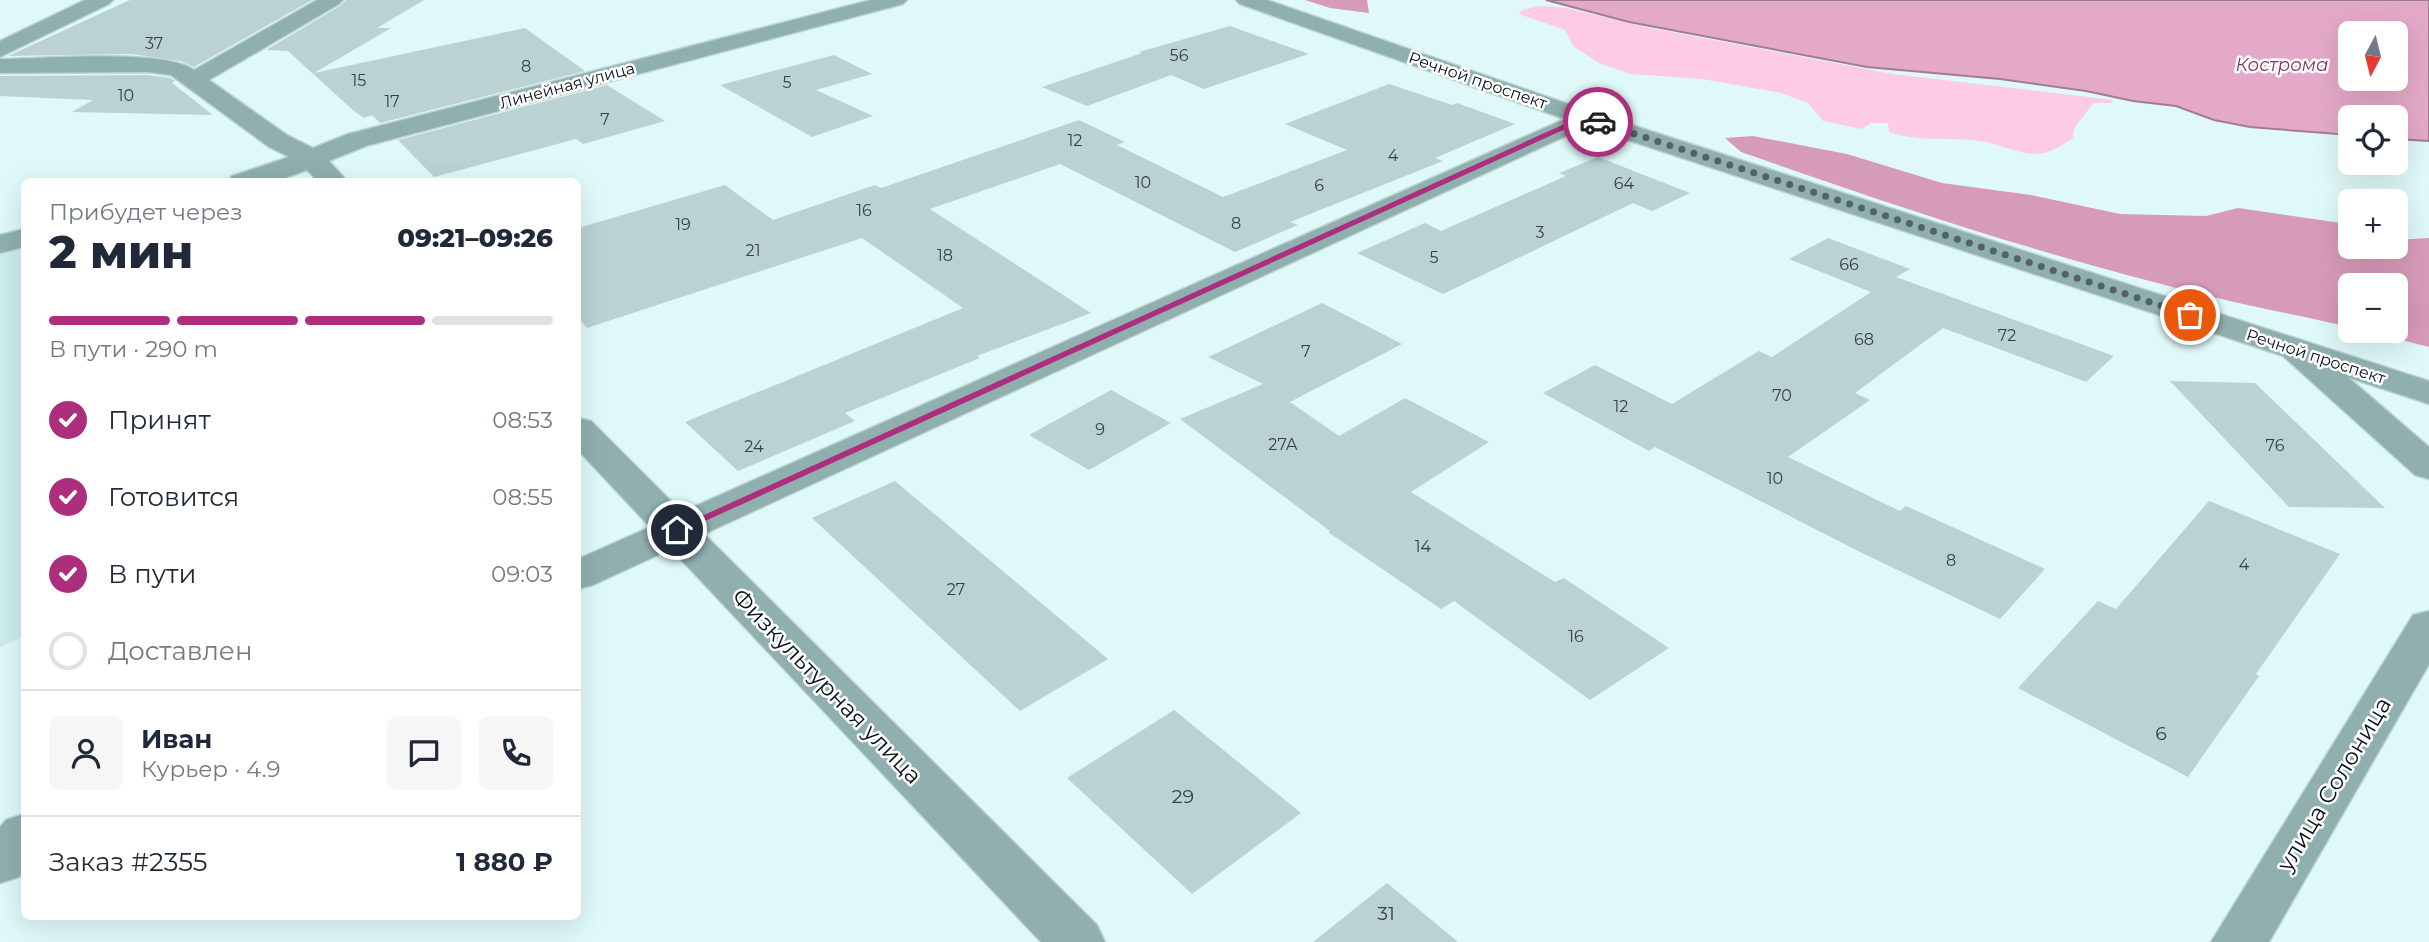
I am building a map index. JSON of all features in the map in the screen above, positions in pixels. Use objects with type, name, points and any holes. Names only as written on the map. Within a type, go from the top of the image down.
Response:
[{"type":"street","points":[[0,50],[102,0]]},
{"type":"street","points":[[192,80],[332,0]]},
{"type":"street","name":"Линейная улица","points":[[257,178],[357,140],[897,0]]},
{"type":"street","name":"Речной проспект","points":[[1247,0],[1585,118],[2429,393]]},
{"type":"street","points":[[0,66],[148,65],[178,69],[278,141],[311,158],[330,178]]},
{"type":"street","points":[[581,574],[1585,118]]},
{"type":"street","points":[[0,244],[21,239]]},
{"type":"street","points":[[2295,349],[2429,467]]},
{"type":"street","name":"Физкультурная улица","points":[[581,432],[1077,942]]},
{"type":"street","name":"улица Солоница","points":[[2239,942],[2429,626]]},
{"type":"street","points":[[0,862],[21,838]]},
{"type":"shaded area","points":[[1305,0],[1367,0],[1369,13],[1330,8]]},
{"type":"shaded area","points":[[1540,6],[1567,8],[1645,27],[1893,74],[2081,96],[2111,100],[2112,103],[2093,103],[2074,129],[2073,138],[2051,151],[2037,154],[1974,140],[1901,135],[1889,132],[1888,123],[1871,123],[1862,129],[1823,121],[1808,103],[1781,93],[1702,79],[1630,74],[1599,63],[1574,47],[1565,30],[1519,14],[1522,10]]},
{"type":"shaded area","points":[[1753,136],[1847,154],[1942,183],[2031,195],[2120,214],[2206,216],[2238,208],[2338,223],[2338,259],[2408,259],[2408,239],[2429,238],[2429,347],[2408,342],[2408,273],[2338,273],[2338,324],[2150,281],[2032,248],[1741,152],[1725,138]]},
{"type":"shaded area","points":[[21,249],[21,637],[0,647],[0,255]]},
{"type":"water","name":"Кострома","points":[[1546,0],[2429,0],[2429,141],[2408,140],[2408,105],[2338,105],[2338,134],[2250,127],[2214,120],[2176,106],[2133,101],[2086,91],[2000,79],[1867,67],[1629,22]]},
{"type":"building","points":[[130,0],[312,0],[194,67],[180,61],[131,54],[8,56]]},
{"type":"building","points":[[346,0],[424,0],[377,28],[391,28],[314,73],[525,28],[585,71],[380,123],[372,115],[364,118],[355,112],[288,51],[266,50]]},
{"type":"building","points":[[1230,26],[1309,54],[1204,89],[1171,75],[1087,106],[1042,87],[1142,53],[1139,52]]},
{"type":"building","points":[[834,55],[872,74],[816,90],[873,116],[812,137],[720,85]]},
{"type":"building","points":[[148,75],[175,81],[172,83],[213,115],[72,112],[93,100],[0,96],[0,76]]},
{"type":"building","points":[[1389,84],[1452,105],[1457,103],[1515,124],[1435,158],[1443,161],[1290,222],[1298,225],[1235,252],[1060,164],[930,209],[1091,313],[977,356],[980,358],[845,413],[855,421],[738,471],[685,422],[963,308],[862,238],[587,328],[581,321],[581,227],[725,185],[773,220],[875,185],[881,188],[1079,120],[1125,142],[1117,145],[1223,197],[1347,150],[1285,124]]},
{"type":"building","points":[[607,85],[665,121],[583,144],[576,139],[434,177],[398,140]]},
{"type":"building","points":[[1598,157],[1690,193],[1652,211],[1633,203],[1443,294],[1357,253],[1425,223],[1441,231],[1566,176],[1559,173]]},
{"type":"building","points":[[1828,238],[1910,269],[1896,277],[2114,356],[2086,382],[1943,328],[1855,393],[1870,400],[1788,457],[1900,511],[1906,506],[2045,569],[2000,619],[1858,551],[1655,447],[1649,451],[1543,393],[1595,365],[1672,404],[1759,351],[1772,357],[1871,292],[1789,259]]},
{"type":"building","points":[[1322,303],[1402,344],[1290,402],[1339,436],[1405,398],[1489,442],[1411,492],[1555,582],[1564,578],[1669,648],[1590,700],[1454,601],[1441,609],[1328,532],[1330,531],[1180,419],[1263,384],[1208,357]]},
{"type":"building","points":[[2170,381],[2255,383],[2385,508],[2289,507]]},
{"type":"building","points":[[1111,390],[1171,423],[1089,470],[1029,435]]},
{"type":"building","points":[[895,481],[1108,659],[1020,711],[812,518]]},
{"type":"building","points":[[2209,501],[2340,554],[2188,777],[2018,688],[2098,601],[2116,609]]},
{"type":"building","points":[[1174,710],[1301,813],[1192,894],[1067,778]]},
{"type":"building","points":[[1387,883],[1458,942],[1313,942]]},
{"type":"way so far","points":[[1598,122],[2190,315]]},
{"type":"route","points":[[677,530],[1585,118],[1598,122]]}]
